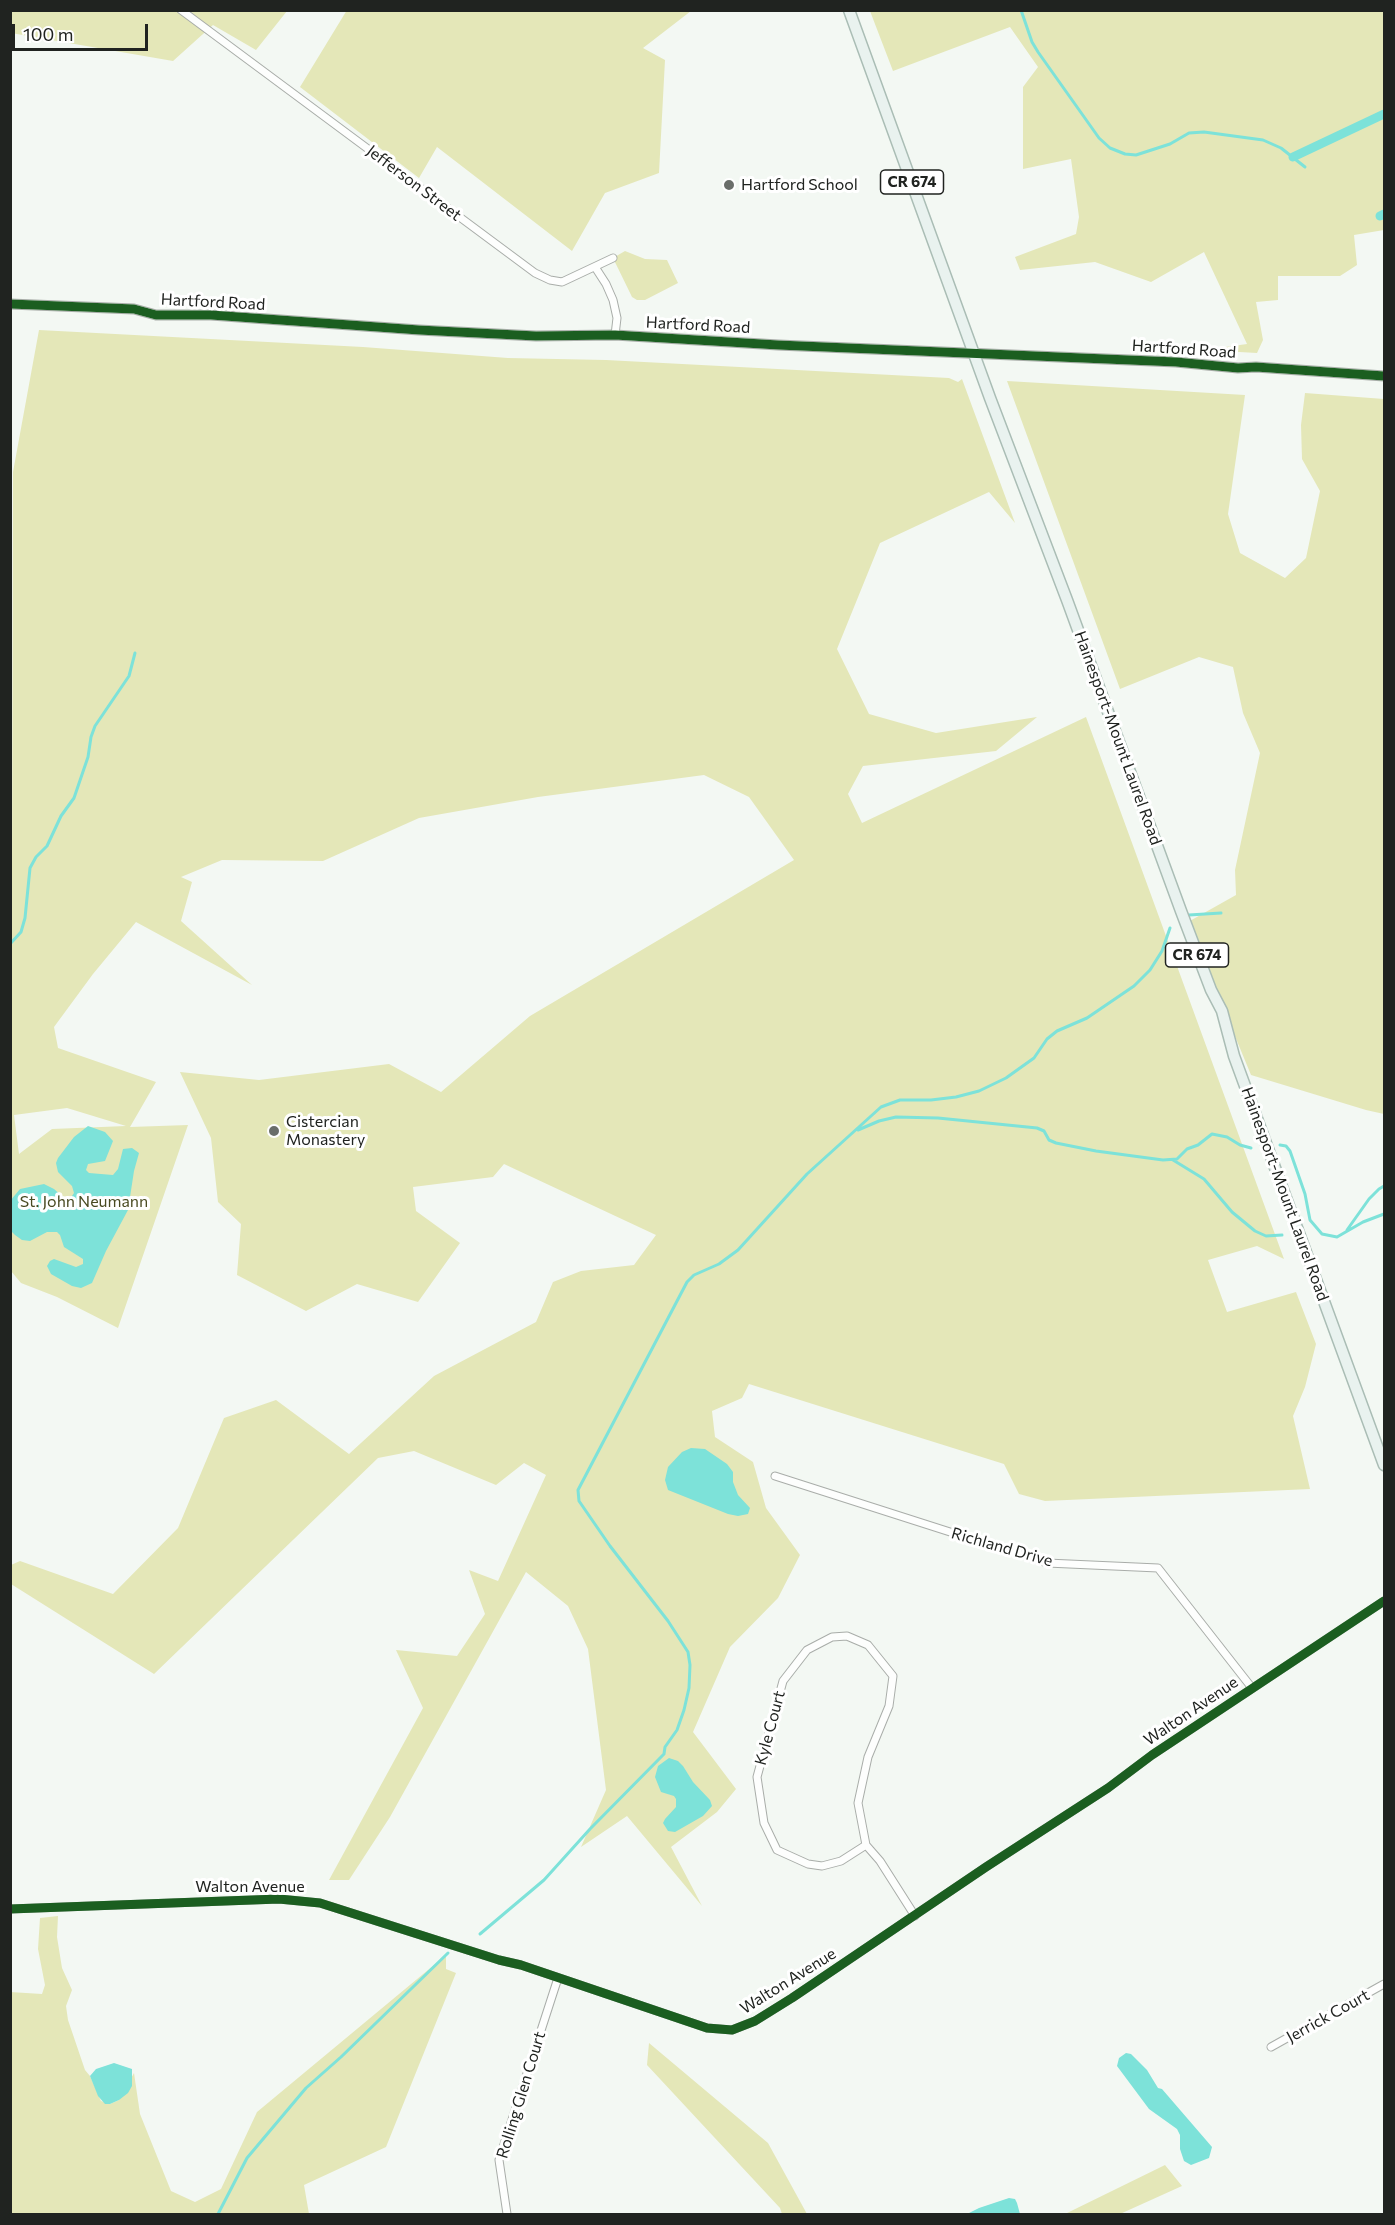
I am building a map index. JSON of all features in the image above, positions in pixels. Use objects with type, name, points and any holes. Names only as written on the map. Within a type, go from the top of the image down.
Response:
[{"type":"main road","name":"Hainesport-Mount Laurel Road","points":[[849,10],[1191,939],[1222,1011],[1234,1056],[1384,1465]]},
{"type":"street","name":"Jefferson Street","points":[[181,10],[534,273],[562,282],[613,258]]},
{"type":"street","points":[[595,267],[613,300],[616,318],[615,335]]},
{"type":"street","name":"Hartford Road","points":[[10,304],[134,309],[156,315],[211,315],[419,330],[536,336],[615,335],[1176,362],[1238,368],[1256,367],[1384,376]]},
{"type":"street","name":"Richland Drive","points":[[775,1476],[1047,1563],[1158,1568],[1252,1688]]},
{"type":"street","name":"Walton Avenue","points":[[10,1909],[251,1900],[313,1902],[336,1907],[558,1978],[706,2028],[732,2030],[744,2027],[767,2014],[1108,1788],[1152,1755],[1384,1601]]},
{"type":"street","name":"Kyle Court","points":[[866,1845],[841,1861],[822,1866],[808,1864],[777,1850],[764,1823],[757,1777],[783,1681],[807,1650],[832,1637],[847,1636],[868,1646],[893,1676],[889,1707],[868,1757],[858,1803],[866,1845],[880,1861],[915,1916]]},
{"type":"street","name":"Rolling Glen Court","points":[[507,2214],[499,2160],[558,1978]]},
{"type":"street","name":"Jerrick Court","points":[[1271,2047],[1384,1984]]},
{"type":"green space","points":[[347,10],[691,11],[643,48],[665,60],[659,173],[605,193],[572,251],[437,147],[419,178],[300,87]]},
{"type":"green space","points":[[10,11],[287,11],[256,50],[213,25],[173,61],[11,33]]},
{"type":"green space","points":[[870,11],[1384,11],[1384,230],[1354,235],[1357,265],[1340,276],[1278,276],[1278,300],[1256,302],[1263,340],[1257,353],[1204,350],[1247,344],[1204,252],[1151,282],[1095,262],[1020,270],[1015,257],[1076,234],[1079,217],[1071,159],[1023,169],[1023,87],[1038,67],[1010,27],[893,71]]},
{"type":"green space","points":[[625,251],[645,259],[667,260],[678,283],[645,300],[632,297],[613,258]]},
{"type":"green space","name":"St. John Neumann","points":[[39,330],[363,347],[508,358],[606,360],[949,378],[958,382],[962,379],[1015,523],[989,492],[880,543],[837,649],[869,714],[936,733],[1037,717],[996,751],[863,766],[848,794],[862,823],[1086,717],[1284,1259],[1257,1246],[1208,1260],[1227,1312],[1296,1292],[1316,1344],[1305,1387],[1293,1416],[1310,1489],[1045,1501],[1019,1494],[1004,1464],[749,1384],[742,1398],[712,1411],[715,1437],[753,1462],[766,1508],[800,1555],[778,1598],[730,1647],[693,1732],[736,1789],[717,1812],[671,1847],[702,1906],[627,1816],[581,1847],[606,1790],[588,1649],[568,1606],[526,1572],[390,1817],[349,1880],[329,1880],[423,1708],[396,1650],[457,1656],[485,1614],[469,1570],[498,1581],[546,1475],[524,1463],[496,1485],[414,1451],[378,1458],[154,1674],[11,1584],[11,1565],[20,1561],[113,1594],[178,1528],[224,1418],[276,1400],[349,1454],[434,1376],[536,1322],[553,1282],[581,1271],[634,1265],[656,1235],[504,1164],[493,1177],[413,1187],[416,1211],[460,1243],[418,1302],[357,1284],[306,1311],[237,1275],[241,1224],[218,1202],[211,1138],[180,1072],[259,1080],[389,1064],[441,1092],[530,1016],[794,860],[749,797],[704,775],[538,797],[419,818],[323,861],[222,860],[181,877],[192,882],[181,921],[252,985],[136,922],[93,974],[54,1027],[58,1048],[156,1082],[130,1127],[188,1125],[118,1328],[57,1297],[21,1283],[11,1271],[13,472]],"holes":[[[67,1108],[126,1126],[52,1129],[19,1154],[14,1115]]]},
{"type":"green space","points":[[1007,381],[1245,395],[1228,514],[1240,553],[1285,578],[1306,558],[1320,491],[1302,459],[1301,425],[1305,393],[1384,399],[1384,1114],[1251,1075],[1188,922],[1236,895],[1235,870],[1260,753],[1243,713],[1233,667],[1199,657],[1120,689]]},
{"type":"green space","points":[[58,1916],[57,1937],[62,1968],[72,1990],[66,2006],[68,2020],[85,2070],[101,2101],[110,2104],[119,2100],[134,2073],[140,2114],[171,2191],[195,2202],[221,2189],[257,2112],[446,1955],[446,1969],[456,1973],[386,2147],[304,2185],[309,2214],[11,2214],[10,1992],[42,1994],[45,1985],[38,1949],[40,1918]]},
{"type":"green space","points":[[649,2043],[768,2143],[807,2214],[782,2214],[780,2208],[647,2065]]},
{"type":"green space","points":[[1165,2165],[1182,2186],[1120,2214],[1065,2214]]},
{"type":"water","points":[[88,1126],[105,1132],[113,1141],[105,1161],[88,1164],[86,1170],[89,1173],[113,1175],[118,1169],[123,1149],[132,1148],[139,1153],[128,1210],[92,1283],[81,1288],[72,1286],[51,1274],[47,1266],[54,1259],[76,1267],[83,1264],[83,1259],[64,1247],[57,1232],[47,1232],[30,1241],[22,1240],[15,1235],[11,1231],[10,1201],[20,1189],[44,1184],[64,1198],[68,1199],[72,1196],[74,1193],[72,1186],[58,1172],[56,1163],[74,1137]]},
{"type":"water","points":[[691,1448],[705,1449],[727,1464],[733,1472],[733,1482],[738,1495],[750,1508],[748,1514],[738,1516],[728,1514],[668,1490],[665,1480],[668,1467],[682,1452]]},
{"type":"water","points":[[669,1758],[678,1761],[683,1766],[693,1782],[710,1800],[712,1806],[703,1816],[675,1832],[668,1831],[663,1823],[676,1807],[676,1799],[674,1796],[661,1792],[655,1777],[658,1766]]},
{"type":"water","points":[[1126,2053],[1131,2054],[1147,2070],[1158,2088],[1162,2089],[1212,2147],[1209,2158],[1191,2165],[1184,2161],[1177,2129],[1149,2109],[1117,2066],[1119,2058]]},
{"type":"water","points":[[114,2063],[132,2069],[132,2086],[128,2093],[119,2100],[105,2104],[98,2096],[90,2076],[96,2069]]},
{"type":"water","points":[[1009,2198],[1015,2199],[1020,2214],[967,2214],[979,2208]]},
{"type":"waterway","points":[[1021,10],[1032,42],[1038,52],[1099,138],[1110,148],[1125,154],[1136,155],[1170,144],[1189,133],[1204,132],[1263,140],[1281,148],[1305,167]]},
{"type":"waterway","points":[[1293,157],[1384,114]]},
{"type":"waterway","points":[[1380,216],[1384,214]]},
{"type":"waterway","points":[[10,944],[21,932],[25,918],[30,868],[36,857],[47,846],[61,816],[74,798],[88,757],[95,726],[129,676],[135,653]]},
{"type":"waterway","points":[[1189,915],[1221,913]]},
{"type":"waterway","points":[[480,1934],[544,1880],[590,1829],[664,1754],[665,1747],[677,1730],[684,1710],[689,1688],[688,1652],[668,1621],[610,1546],[579,1501],[578,1490],[687,1282],[694,1275],[719,1264],[738,1250],[807,1174],[881,1107],[900,1100],[956,1097],[979,1091],[1006,1078],[1034,1058],[1047,1039],[1057,1031],[1087,1018],[1134,986],[1150,970],[1162,951],[1170,928]]},
{"type":"waterway","points":[[858,1130],[896,1117],[938,1118],[1037,1128],[1044,1131],[1049,1140],[1056,1143],[1163,1160],[1177,1159],[1187,1149],[1198,1145],[1212,1134],[1227,1137],[1240,1145],[1251,1148]]},
{"type":"waterway","points":[[1280,1145],[1286,1146],[1290,1151],[1305,1194],[1310,1220],[1322,1234],[1337,1237],[1363,1222],[1384,1214]]},
{"type":"waterway","points":[[1173,1160],[1204,1179],[1232,1212],[1255,1231],[1266,1236],[1282,1235]]},
{"type":"waterway","points":[[1347,1230],[1369,1199],[1384,1186]]},
{"type":"waterway","points":[[218,2214],[247,2158],[306,2088],[448,1953]]},
{"type":"cycle path","points":[[10,304],[134,309],[156,315],[211,315],[419,330],[536,336],[615,335],[778,345],[1176,362],[1238,368],[1256,367],[1384,376]]},
{"type":"cycle path","points":[[10,1909],[279,1899],[320,1903],[521,1965],[707,2028],[732,2030],[755,2021],[792,1998],[1384,1601]]},
{"type":"place","name":"Hartford School","points":[[729,185]]},
{"type":"place","name":"Cistercian Monastery","points":[[274,1131]]}]
